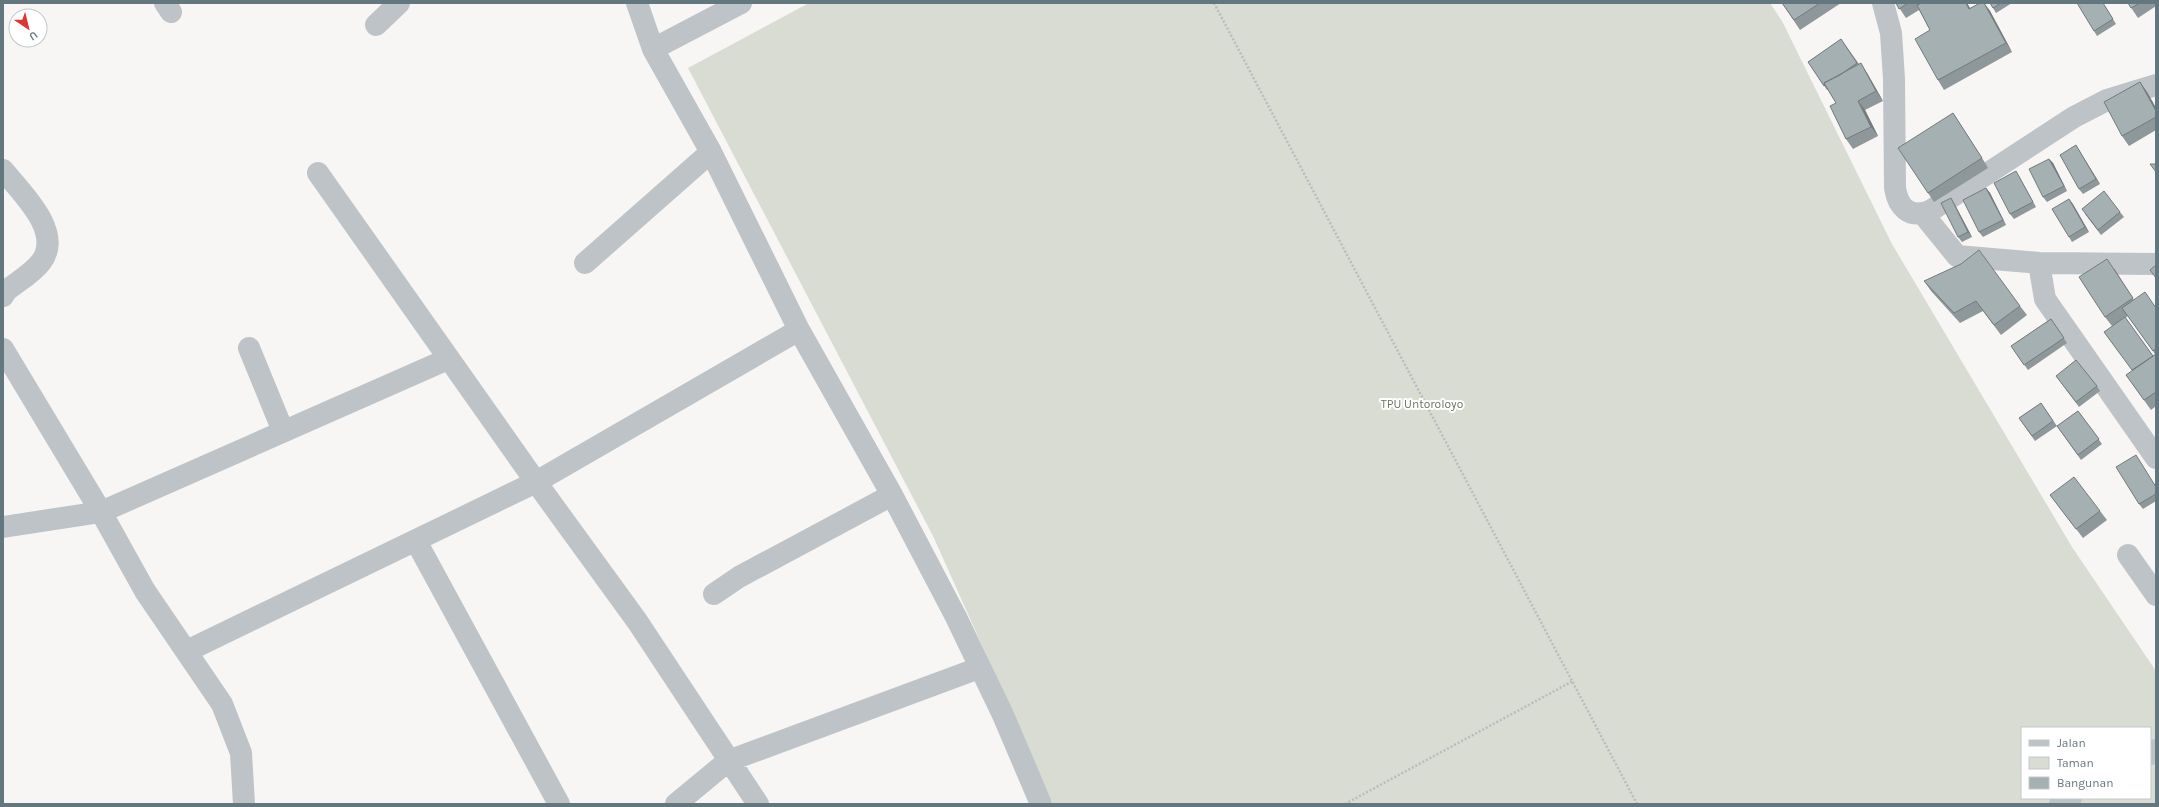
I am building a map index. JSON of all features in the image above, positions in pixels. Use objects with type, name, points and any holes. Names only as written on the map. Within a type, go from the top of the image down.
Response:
[{"type":"street","points":[[376,25],[399,3]]},
{"type":"street","points":[[637,3],[653,49],[711,152],[799,330],[892,495],[956,617],[1003,715],[1041,804]]},
{"type":"street","points":[[653,49],[741,3]]},
{"type":"street","points":[[1883,3],[1891,33],[1896,195],[1903,209],[1911,214],[1923,214],[2074,117],[2107,100],[2156,85]]},
{"type":"street","points":[[585,263],[711,152]]},
{"type":"street","points":[[3,170],[36,210],[48,237],[48,250],[41,262],[6,291],[3,296]]},
{"type":"street","points":[[318,173],[448,359],[638,621],[728,761],[758,804]]},
{"type":"street","points":[[1923,214],[1958,256],[2039,263],[2156,264]]},
{"type":"street","points":[[2039,263],[2045,298],[2156,458]]},
{"type":"street","points":[[187,651],[536,482],[799,330]]},
{"type":"street","points":[[249,348],[283,431]]},
{"type":"street","points":[[3,349],[101,512],[145,591],[222,704],[241,753],[244,804]]},
{"type":"street","points":[[3,527],[101,512],[448,359]]},
{"type":"street","points":[[714,594],[739,577],[892,495]]},
{"type":"street","points":[[416,541],[559,804]]},
{"type":"street","points":[[2128,555],[2156,595]]},
{"type":"street","points":[[676,804],[728,761],[980,668]]},
{"type":"path","points":[[1214,3],[1637,804]]},
{"type":"path","points":[[1345,804],[1573,681]]},
{"type":"green space","name":"TPU Untoroloyo","points":[[809,3],[1770,3],[1782,21],[1892,244],[2072,547],[2156,671],[2156,804],[1053,804],[933,536],[688,68]]},
{"type":"building","points":[[1782,3],[1820,3],[1794,20]]},
{"type":"building","points":[[1896,3],[1908,3],[1899,9]]},
{"type":"building","points":[[1922,3],[1966,3],[1969,9],[1980,3],[1984,3],[2006,43],[1938,80],[1915,39],[1930,30],[1917,5]]},
{"type":"building","points":[[1990,3],[2001,3],[1993,8]]},
{"type":"building","points":[[2077,3],[2103,3],[2113,19],[2094,31]]},
{"type":"building","points":[[2128,3],[2140,3],[2131,8]]},
{"type":"building","points":[[1841,39],[1857,63],[1840,75],[1824,83],[1824,86],[1808,62]]},
{"type":"building","points":[[1861,63],[1876,91],[1858,101],[1871,127],[1846,139],[1830,106],[1836,103],[1824,83]]},
{"type":"building","points":[[2140,82],[2156,111],[2156,117],[2122,136],[2104,102]]},
{"type":"building","points":[[1953,113],[1982,158],[1928,193],[1898,148]]},
{"type":"building","points":[[2076,145],[2096,179],[2079,189],[2060,155]]},
{"type":"building","points":[[2049,159],[2064,186],[2043,197],[2029,169]]},
{"type":"building","points":[[2150,164],[2156,164],[2156,172]]},
{"type":"building","points":[[2016,171],[2033,202],[2010,214],[1994,183]]},
{"type":"building","points":[[1986,188],[2003,220],[1979,232],[1963,200]]},
{"type":"building","points":[[2104,191],[2120,212],[2098,230],[2082,209]]},
{"type":"building","points":[[1951,198],[1968,232],[1958,237],[1941,203]]},
{"type":"building","points":[[2069,199],[2085,227],[2069,237],[2052,209]]},
{"type":"building","points":[[1979,250],[2020,306],[1994,325],[1976,301],[1954,313],[1924,281],[1961,264]]},
{"type":"building","points":[[2107,259],[2133,298],[2105,317],[2079,277]]},
{"type":"building","points":[[2156,265],[2156,278],[2150,270]]},
{"type":"building","points":[[2145,292],[2156,308],[2156,348],[2153,351],[2122,308]]},
{"type":"building","points":[[2125,317],[2153,356],[2132,370],[2104,332]]},
{"type":"building","points":[[2051,319],[2064,338],[2024,365],[2011,346]]},
{"type":"building","points":[[2156,354],[2156,392],[2144,400],[2126,375]]},
{"type":"building","points":[[2076,360],[2097,386],[2076,402],[2056,376]]},
{"type":"building","points":[[2041,403],[2053,421],[2032,436],[2019,418]]},
{"type":"building","points":[[2078,411],[2099,439],[2078,455],[2057,426]]},
{"type":"building","points":[[2136,455],[2156,487],[2156,494],[2139,504],[2116,467]]},
{"type":"building","points":[[2074,477],[2100,511],[2076,529],[2050,495]]}]
